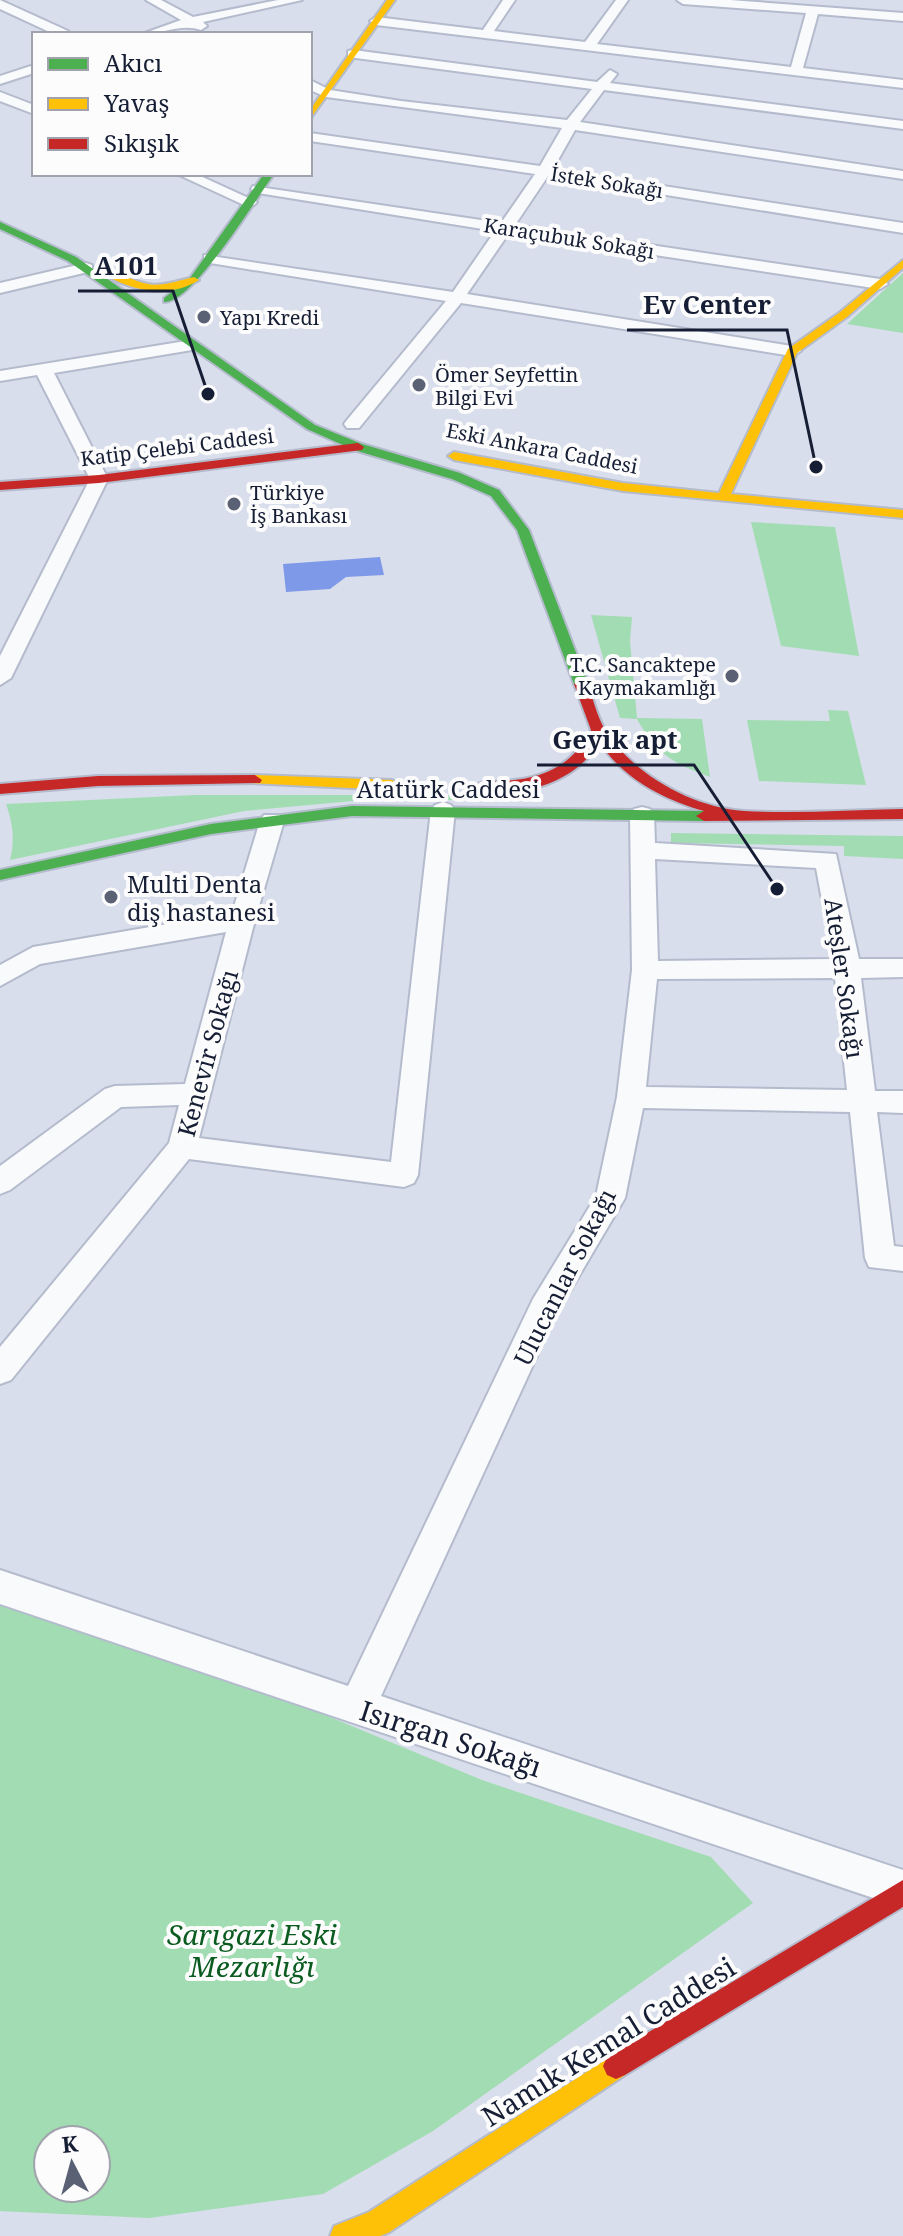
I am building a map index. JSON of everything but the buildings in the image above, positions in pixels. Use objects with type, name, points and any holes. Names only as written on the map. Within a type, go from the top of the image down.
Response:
[{"type":"main road","points":[[312,109],[318,89],[353,54],[391,0]]},
{"type":"main road","points":[[0,225],[69,248],[135,290],[161,295],[194,280],[259,188]]},
{"type":"main road","points":[[0,206],[101,255],[187,314]]},
{"type":"main road","name":"Eski Ankara Caddesi","points":[[0,225],[86,268],[311,427],[358,447],[456,476],[495,493],[528,523],[598,730]]},
{"type":"main road","points":[[723,497],[792,351],[825,329],[903,263]]},
{"type":"main road","points":[[244,357],[281,383]]},
{"type":"main road","name":"Eski Ankara Caddesi","points":[[409,442],[457,457],[596,483],[903,514]]},
{"type":"main road","name":"Katip Çelebi Caddesi","points":[[0,486],[99,479],[358,447]]},
{"type":"main road","points":[[562,492],[596,483]]},
{"type":"main road","points":[[598,730],[625,764],[641,778],[670,795],[705,808],[748,817]]},
{"type":"main road","name":"Atatürk Caddesi","points":[[0,875],[143,842],[272,821],[449,798],[545,781],[569,769],[587,754],[598,730]]},
{"type":"main road","name":"Atatürk Caddesi","points":[[0,789],[120,781],[241,779],[413,786]]},
{"type":"main road","name":"Atatürk Caddesi","points":[[449,798],[642,815],[748,817],[903,814]]},
{"type":"main road","name":"Namık Kemal Caddesi","points":[[344,2236],[378,2223],[604,2073],[903,1891]]},
{"type":"street","points":[[152,0],[212,32]]},
{"type":"street","points":[[155,32],[191,21],[296,0]]},
{"type":"street","points":[[487,33],[509,0]]},
{"type":"street","points":[[589,45],[622,0]]},
{"type":"street","points":[[683,0],[903,17]]},
{"type":"street","points":[[0,4],[60,32]]},
{"type":"street","points":[[796,71],[813,10]]},
{"type":"street","points":[[376,21],[903,84]]},
{"type":"street","points":[[354,424],[456,299],[544,172],[571,125],[627,50]]},
{"type":"street","points":[[353,54],[903,125]]},
{"type":"street","points":[[0,80],[32,70]]},
{"type":"street","points":[[318,89],[903,175]]},
{"type":"street","points":[[0,96],[32,109]]},
{"type":"street","name":"İstek Sokağı","points":[[312,137],[903,228]]},
{"type":"street","name":"Karaçubuk Sokağı","points":[[195,176],[880,284]]},
{"type":"street","points":[[210,258],[792,351]]},
{"type":"street","points":[[0,288],[86,268]]},
{"type":"street","points":[[0,376],[192,345]]},
{"type":"street","points":[[0,678],[99,479],[43,369]]},
{"type":"street","points":[[182,1147],[404,1175],[449,798]]},
{"type":"street","name":"Ulucanlar Sokağı","points":[[357,1707],[544,1308],[610,1198],[631,1097],[645,970],[642,815]]},
{"type":"street","name":"Kenevir Sokağı","points":[[0,1370],[182,1147],[242,920],[272,821]]},
{"type":"street","name":"Ateşler Sokağı","points":[[641,850],[827,860],[847,966],[880,1258],[903,1259]]},
{"type":"street","points":[[0,977],[33,956],[242,920]]},
{"type":"street","points":[[645,970],[847,966],[903,968]]},
{"type":"street","points":[[0,1182],[115,1097],[198,1094]]},
{"type":"street","points":[[631,1097],[903,1102]]},
{"type":"street","name":"Isırgan Sokağı","points":[[0,1587],[903,1891]]},
{"type":"green space","points":[[903,273],[903,333],[847,324]]},
{"type":"green space","points":[[751,522],[835,527],[859,656],[781,646]]},
{"type":"green space","points":[[591,615],[632,617],[630,641],[637,718],[702,719],[710,777],[667,756],[651,741],[637,719],[620,718]]},
{"type":"green space","points":[[828,710],[848,711],[866,785],[759,781],[747,720],[830,721]]},
{"type":"green space","points":[[195,795],[538,795],[539,800],[364,800],[244,811],[10,860],[12,832],[6,804]]},
{"type":"green space","points":[[671,833],[903,836],[903,859],[844,856],[844,846],[671,843]]},
{"type":"green space","name":"Sarıgazi Eski Mezarlığı","points":[[0,1596],[86,1616],[482,1780],[711,1857],[753,1903],[433,2131],[323,2194],[149,2218],[0,2211]]},
{"type":"water","points":[[380,557],[384,575],[346,577],[330,589],[286,592],[283,564]]},
{"type":"traffic: fast","points":[[168,300],[194,280],[268,176]]},
{"type":"traffic: fast","points":[[0,225],[72,259],[311,427],[358,447],[456,476],[495,493],[523,530],[581,684]]},
{"type":"traffic: fast","points":[[0,875],[211,829],[352,811],[704,816]]},
{"type":"traffic: slow","points":[[312,113],[391,0]]},
{"type":"traffic: slow","points":[[723,497],[792,351],[843,315],[903,263]]},
{"type":"traffic: slow","points":[[111,274],[133,285],[152,289],[194,280]]},
{"type":"traffic: slow","points":[[454,456],[623,487],[903,514]]},
{"type":"traffic: slow","points":[[255,780],[392,785]]},
{"type":"traffic: slow","points":[[344,2236],[378,2223],[616,2066]]},
{"type":"traffic: jam","points":[[0,486],[99,479],[358,447]]},
{"type":"traffic: jam","points":[[581,684],[598,730],[627,766],[644,779],[683,799],[748,817]]},
{"type":"traffic: jam","points":[[481,787],[534,782],[565,771],[578,761],[598,730]]},
{"type":"traffic: jam","points":[[0,789],[98,781],[255,780]]},
{"type":"traffic: jam","points":[[704,816],[903,814]]},
{"type":"traffic: jam","points":[[616,2066],[903,1893]]},
{"type":"place","name":"Yapı Kredi","points":[[204,317]]},
{"type":"place","name":"Ömer Seyfettin Bilgi Evi","points":[[419,385]]},
{"type":"place","name":"A101","points":[[208,394]]},
{"type":"place","name":"Ev Center","points":[[816,467]]},
{"type":"place","name":"Türkiye İş Bankası","points":[[234,504]]},
{"type":"place","name":"T.C. Sancaktepe Kaymakamlığı","points":[[732,676]]},
{"type":"place","name":"Geyik apt","points":[[777,889]]},
{"type":"place","name":"Multi Denta diş hastanesi","points":[[111,897]]}]
